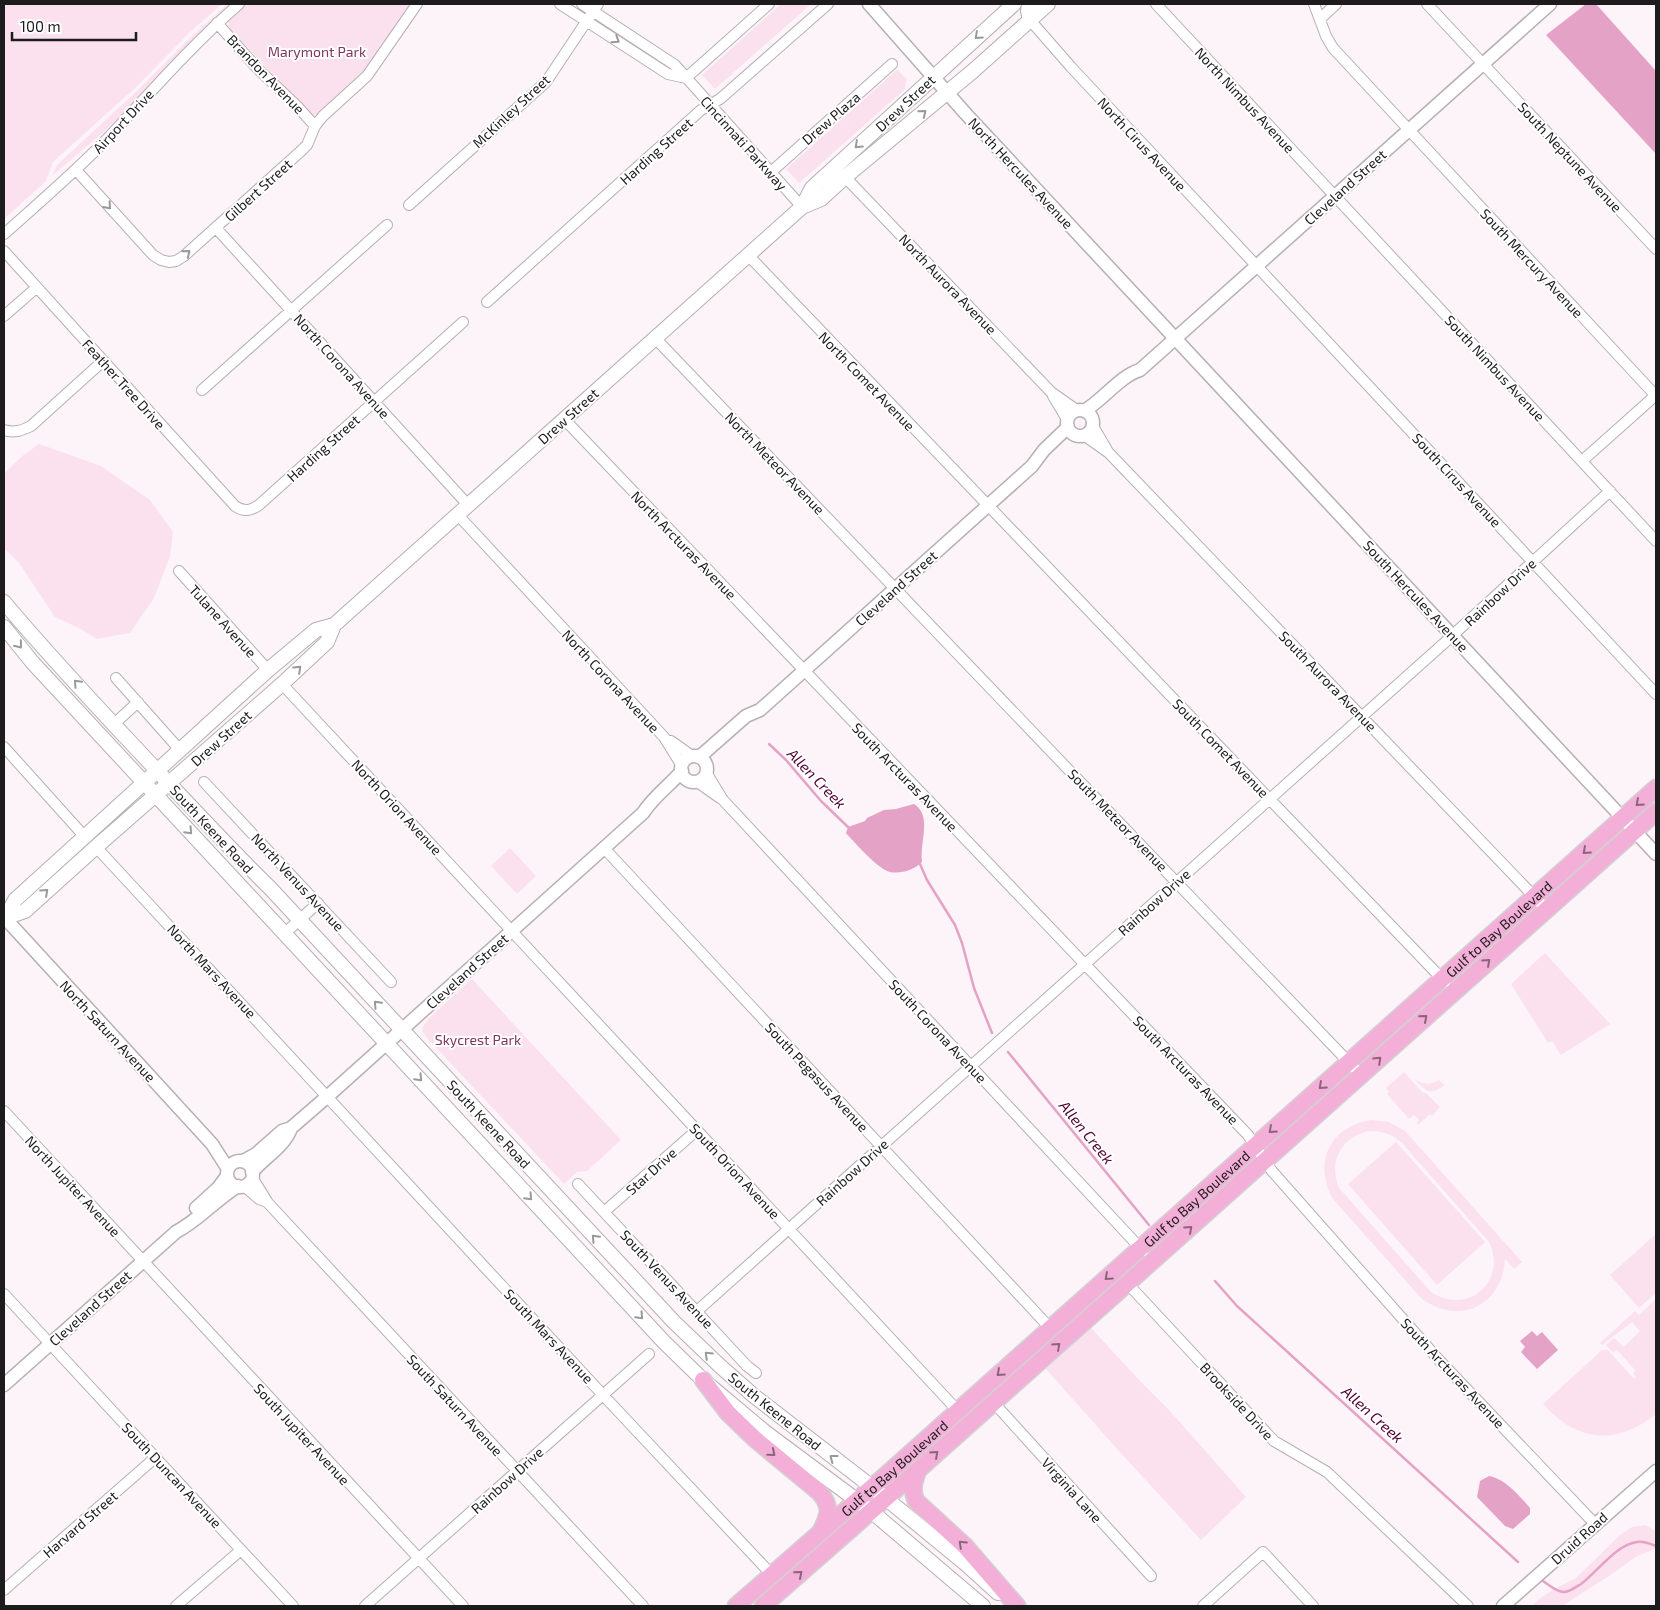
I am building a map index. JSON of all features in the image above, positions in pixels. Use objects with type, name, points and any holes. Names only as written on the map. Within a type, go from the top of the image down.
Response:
[{"type":"main road","name":"Drew Street","points":[[802,207],[812,188],[1014,4]]},
{"type":"main road","name":"Drew Street","points":[[4,918],[25,911],[96,847],[157,784],[180,750],[268,670],[316,630],[334,624],[802,207],[821,199],[973,71],[1030,10],[1048,4]]},
{"type":"main road","name":"South Keene Road","points":[[4,602],[145,758],[157,784],[284,934],[664,1342],[703,1380],[765,1432],[858,1500],[983,1606]]},
{"type":"main road","name":"Drew Street","points":[[4,918],[15,900],[129,797],[186,769],[282,684],[327,642],[334,624]]},
{"type":"main road","name":"South Keene Road","points":[[4,627],[48,679],[157,784],[270,888],[674,1322],[754,1396],[886,1498],[953,1553],[1012,1606]]},
{"type":"main road","points":[[75,865],[92,843],[157,784],[175,764],[248,699],[268,670]]},
{"type":"main road","points":[[186,769],[185,780],[189,792],[241,849],[270,888]]},
{"type":"main road","name":"Gulf to Bay Boulevard","points":[[736,1606],[858,1500],[1656,788]]},
{"type":"main road","name":"Gulf to Bay Boulevard","points":[[763,1606],[1128,1284],[1656,812]]},
{"type":"main road","points":[[301,952],[334,974],[376,1020],[392,1028],[402,1030]]},
{"type":"main road","points":[[387,1043],[403,1048],[413,1054],[459,1104],[493,1128]]},
{"type":"main road","points":[[703,1380],[728,1413],[755,1439],[824,1498],[828,1512],[820,1533]]},
{"type":"main road","points":[[918,1470],[912,1493],[916,1501],[965,1546],[1017,1606]]},
{"type":"street","name":"Airport Drive","points":[[4,234],[76,170],[217,23],[239,4]]},
{"type":"street","name":"Gilbert Street","points":[[76,170],[153,255],[161,260],[176,261],[302,151],[311,138],[315,126],[323,116],[367,76],[417,4]]},
{"type":"street","name":"Cincinnati Parkway","points":[[560,4],[668,74],[686,78]]},
{"type":"street","name":"Cincinnati Parkway","points":[[582,4],[596,7],[675,65],[802,207]]},
{"type":"street","points":[[686,78],[769,4]]},
{"type":"street","name":"Harding Street","points":[[487,302],[701,110],[720,99],[828,4]]},
{"type":"street","name":"North Hercules Avenue","points":[[869,4],[947,93],[1175,339]]},
{"type":"street","name":"North Nimbus Avenue","points":[[1156,4],[1334,196]]},
{"type":"street","name":"South Mercury Avenue","points":[[1314,4],[1326,36],[1333,48],[1656,395]]},
{"type":"street","points":[[1320,19],[1336,4]]},
{"type":"street","name":"South Neptune Avenue","points":[[1427,4],[1656,249]]},
{"type":"street","name":"Cleveland Street","points":[[1081,428],[1072,414],[1097,404],[1130,373],[1140,370],[1550,4]]},
{"type":"street","name":"McKinley Street","points":[[409,205],[546,82],[596,7]]},
{"type":"street","name":"North Cirus Avenue","points":[[1030,10],[1071,67],[1257,266]]},
{"type":"street","name":"Brandon Avenue","points":[[217,23],[257,68],[315,126]]},
{"type":"street","name":"Drew Plaza","points":[[770,172],[892,64]]},
{"type":"street","name":"North Aurora Avenue","points":[[845,177],[1051,392],[1081,428]]},
{"type":"street","name":"South Nimbus Avenue","points":[[1334,196],[1656,540]]},
{"type":"street","points":[[202,390],[387,225]]},
{"type":"street","name":"North Corona Avenue","points":[[216,228],[375,402],[462,510],[664,737],[688,775]]},
{"type":"street","name":"Feather Tree Drive","points":[[4,251],[235,506],[241,510],[248,511]]},
{"type":"street","name":"North Comet Avenue","points":[[748,255],[987,506]]},
{"type":"street","name":"South Cirus Avenue","points":[[1257,266],[1656,694]]},
{"type":"street","points":[[4,316],[36,288]]},
{"type":"street","name":"Harding Street","points":[[248,511],[259,505],[463,322]]},
{"type":"street","name":"North Meteor Avenue","points":[[655,338],[894,588]]},
{"type":"street","name":"South Hercules Avenue","points":[[1175,339],[1656,854]]},
{"type":"street","points":[[4,430],[11,432],[30,426],[103,361]]},
{"type":"street","name":"Cleveland Street","points":[[701,763],[711,759],[753,722],[760,710],[1032,466],[1044,450],[1081,428],[1136,380],[1140,370]]},
{"type":"street","name":"North Aurora Avenue","points":[[1051,392],[1081,411]]},
{"type":"street","points":[[1582,461],[1656,395]]},
{"type":"street","points":[[1081,411],[1090,415],[1081,428]]},
{"type":"street","name":"North Arcturas Avenue","points":[[564,419],[803,671]]},
{"type":"street","name":"South Aurora Avenue","points":[[1081,428],[1108,453],[1547,910]]},
{"type":"street","name":"Rainbow Drive","points":[[697,1311],[1452,636],[1610,492]]},
{"type":"street","name":"South Comet Avenue","points":[[987,506],[1270,798],[1454,992]]},
{"type":"street","name":"Tulane Avenue","points":[[179,571],[268,670]]},
{"type":"street","name":"South Meteor Avenue","points":[[894,588],[1362,1075]]},
{"type":"street","name":"South Arcturas Avenue","points":[[803,671],[1248,1135],[1272,1171],[1439,1360],[1595,1524]]},
{"type":"street","points":[[116,678],[180,750]]},
{"type":"street","name":"North Orion Avenue","points":[[282,684],[512,931]]},
{"type":"street","points":[[114,724],[138,702]]},
{"type":"street","name":"North Corona Avenue","points":[[664,737],[701,763]]},
{"type":"street","points":[[4,747],[85,837]]},
{"type":"street","points":[[685,760],[701,763],[703,778],[688,775],[685,760]]},
{"type":"street","name":"South Corona Avenue","points":[[701,763],[723,800]]},
{"type":"street","name":"Cleveland Street","points":[[176,1232],[185,1218],[218,1188],[234,1167],[256,1154],[282,1131],[291,1128],[643,813],[650,802],[673,781],[688,775]]},
{"type":"street","name":"South Corona Avenue","points":[[688,775],[723,800],[1153,1261]]},
{"type":"street","name":"North Venus Avenue","points":[[204,782],[391,982]]},
{"type":"street","name":"North Mars Avenue","points":[[96,847],[328,1096]]},
{"type":"street","name":"South Pegasus Avenue","points":[[604,848],[1050,1328]]},
{"type":"street","points":[[284,934],[318,903]]},
{"type":"street","name":"North Saturn Avenue","points":[[4,918],[234,1167]]},
{"type":"street","name":"South Orion Avenue","points":[[512,931],[958,1411]]},
{"type":"street","points":[[1384,1030],[1395,1044]]},
{"type":"street","name":"South Mars Avenue","points":[[328,1096],[772,1575]]},
{"type":"street","name":"North Jupiter Avenue","points":[[4,1111],[142,1261]]},
{"type":"street","name":"Cleveland Street","points":[[4,1385],[176,1232],[190,1225],[224,1195],[247,1180],[262,1160],[288,1138],[291,1128]]},
{"type":"street","name":"Star Drive","points":[[604,1212],[697,1130]]},
{"type":"street","points":[[249,1165],[247,1180],[231,1183],[234,1167],[249,1165]]},
{"type":"street","name":"South Saturn Avenue","points":[[247,1180],[260,1199],[268,1203],[643,1606]]},
{"type":"street","name":"South Venus Avenue","points":[[578,1184],[747,1366],[756,1372]]},
{"type":"street","name":"South Jupiter Avenue","points":[[142,1261],[463,1606]]},
{"type":"street","name":"Brookside Drive","points":[[1128,1284],[1274,1440],[1327,1472],[1468,1606]]},
{"type":"street","name":"South Duncan Avenue","points":[[4,1294],[293,1606]]},
{"type":"street","name":"Rainbow Drive","points":[[365,1606],[649,1354]]},
{"type":"street","name":"Virginia Lane","points":[[994,1402],[1151,1576]]},
{"type":"street","name":"Harvard Street","points":[[4,1590],[156,1457]]},
{"type":"street","name":"Druid Road","points":[[1503,1606],[1656,1471]]},
{"type":"street","points":[[176,1606],[241,1550]]},
{"type":"street","points":[[1203,1606],[1263,1552],[1313,1606]]},
{"type":"green space","points":[[4,4],[222,4],[189,33],[136,87],[53,162],[46,181],[4,219]]},
{"type":"green space","points":[[228,4],[232,4],[191,43],[127,110],[52,176],[57,165]]},
{"type":"green space","name":"Marymont Park","points":[[246,4],[412,4],[360,76],[319,114],[315,115],[311,114],[229,28],[228,20]]},
{"type":"green space","points":[[781,4],[811,4],[715,89],[702,75]]},
{"type":"green space","points":[[897,70],[907,79],[904,90],[799,183],[786,169]]},
{"type":"green space","points":[[39,444],[101,466],[150,500],[173,532],[170,556],[154,598],[130,633],[97,639],[55,617],[19,563],[4,548],[4,474],[21,457]]},
{"type":"green space","points":[[510,848],[536,876],[517,894],[491,866]]},
{"type":"green space","points":[[1545,953],[1610,1024],[1561,1055],[1552,1041],[1548,1043],[1511,984]]},
{"type":"green space","name":"Skycrest Park","points":[[472,979],[621,1140],[587,1171],[577,1172],[564,1184],[422,1031],[428,1019]]},
{"type":"green space","points":[[1404,1072],[1422,1092],[1427,1094],[1440,1107],[1432,1116],[1430,1114],[1418,1125],[1419,1120],[1414,1115],[1409,1119],[1387,1094],[1389,1092],[1386,1088]]},
{"type":"green space","points":[[1414,1079],[1426,1084],[1439,1080],[1444,1085],[1435,1091],[1428,1091]]},
{"type":"green space","points":[[1371,1120],[1389,1122],[1405,1131],[1522,1262],[1514,1269],[1505,1259],[1502,1275],[1496,1289],[1488,1299],[1476,1307],[1464,1311],[1450,1311],[1435,1307],[1421,1298],[1333,1199],[1327,1186],[1325,1160],[1335,1139],[1345,1130],[1356,1124]],"holes":[[[1369,1131],[1383,1132],[1395,1137],[1402,1143],[1489,1242],[1493,1257],[1493,1270],[1488,1282],[1481,1291],[1470,1297],[1458,1300],[1445,1298],[1431,1292],[1339,1188],[1335,1169],[1339,1152],[1351,1139]]]},
{"type":"green space","points":[[1396,1142],[1485,1242],[1437,1285],[1348,1184]]},
{"type":"green space","points":[[1656,1234],[1656,1293],[1639,1308],[1610,1275]]},
{"type":"green space","points":[[1656,1299],[1656,1414],[1641,1424],[1612,1435],[1597,1435],[1583,1432],[1569,1426],[1556,1417],[1543,1404],[1602,1350],[1608,1350],[1634,1379],[1636,1377],[1633,1373],[1636,1371],[1617,1350],[1613,1353],[1606,1345],[1614,1338],[1624,1347],[1640,1331],[1632,1322],[1602,1345],[1600,1343],[1635,1311],[1639,1315]]},
{"type":"green space","points":[[1091,1328],[1169,1410],[1246,1497],[1201,1540],[1046,1369]]},
{"type":"green space","points":[[1645,1525],[1656,1531],[1656,1550],[1637,1556],[1562,1606],[1532,1606],[1551,1591],[1576,1578],[1620,1535],[1632,1527]]},
{"type":"shaded area","points":[[1586,4],[1596,4],[1656,71],[1656,154],[1546,35]]},
{"type":"shaded area","points":[[914,804],[923,815],[924,830],[922,862],[911,869],[903,872],[885,870],[867,855],[846,833],[848,827],[865,821],[867,818],[884,810]]},
{"type":"shaded area","points":[[1532,1331],[1537,1336],[1542,1332],[1558,1350],[1537,1369],[1521,1352],[1525,1347],[1520,1341]]},
{"type":"shaded area","points":[[1489,1476],[1495,1477],[1506,1484],[1530,1508],[1530,1514],[1513,1529],[1505,1526],[1477,1497],[1480,1481]]},
{"type":"waterway","name":"Allen Creek","points":[[769,744],[786,760],[821,801],[848,827]]},
{"type":"waterway","name":"Allen Creek","points":[[920,864],[927,880],[955,925],[962,943],[974,988],[992,1033]]},
{"type":"waterway","name":"Allen Creek","points":[[1008,1052],[1149,1225]]},
{"type":"waterway","name":"Allen Creek","points":[[1215,1281],[1237,1306],[1518,1562]]},
{"type":"waterway","name":"Allen Creek","points":[[1543,1581],[1558,1591],[1568,1591],[1581,1584],[1622,1548],[1637,1542],[1656,1546]]}]
